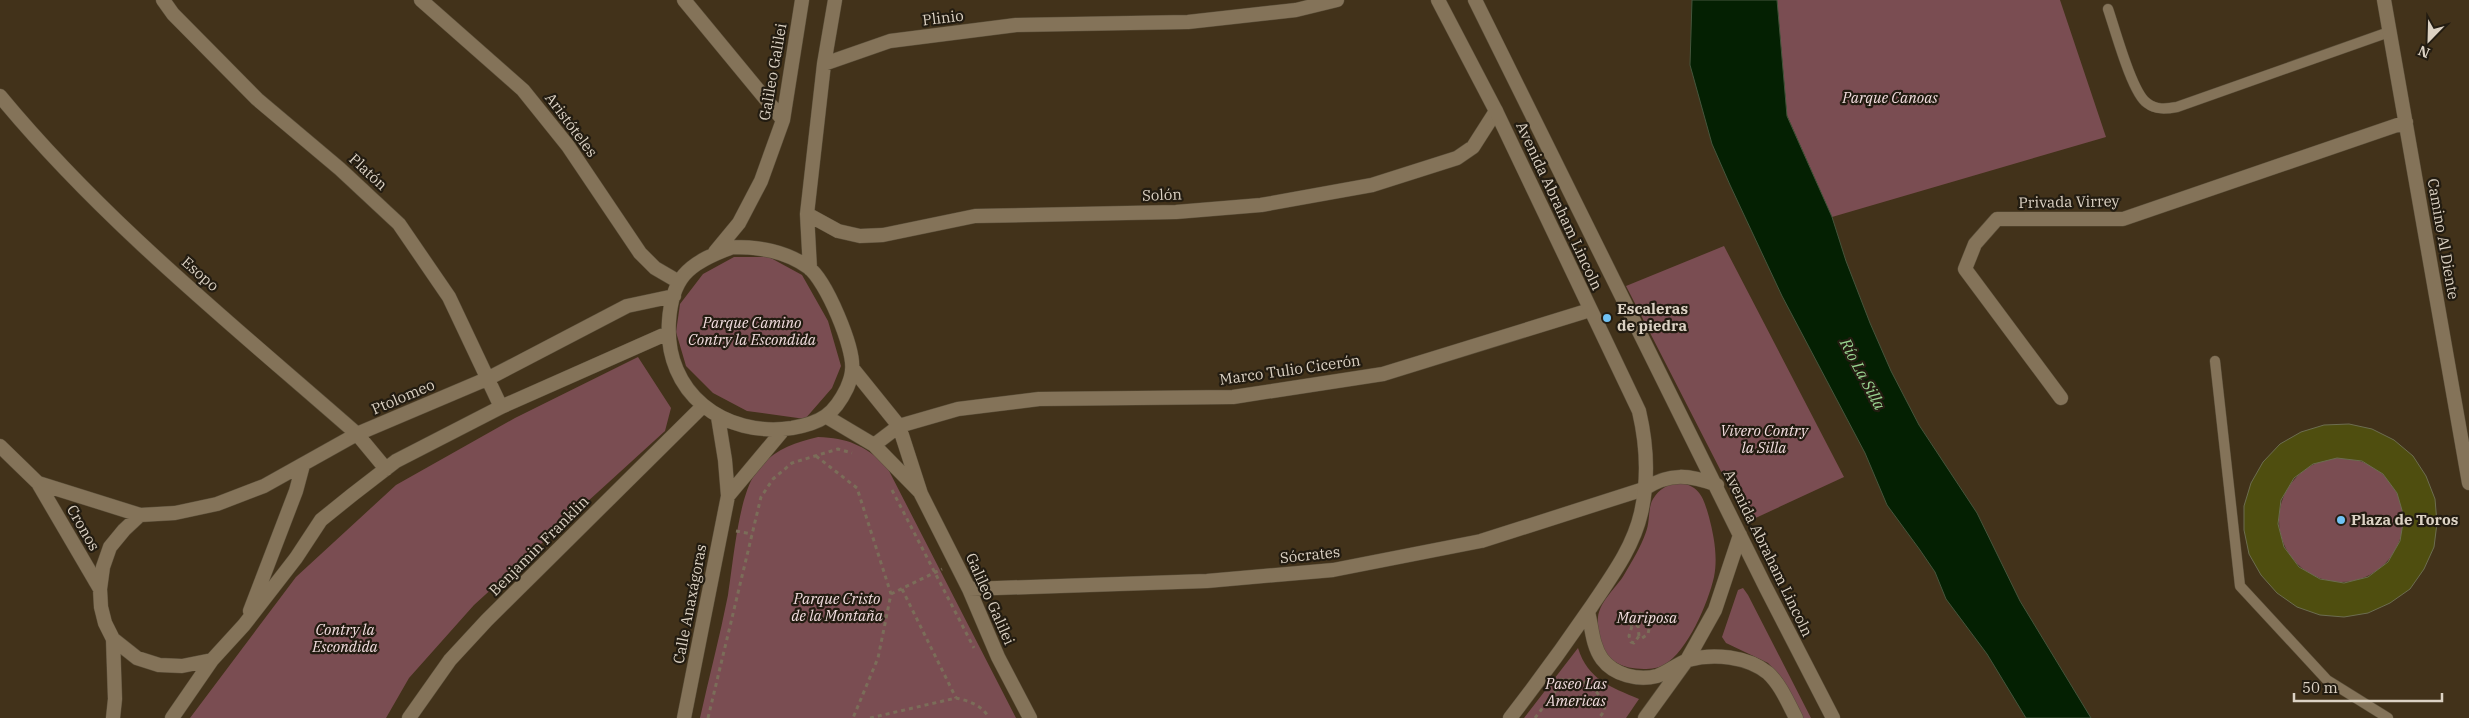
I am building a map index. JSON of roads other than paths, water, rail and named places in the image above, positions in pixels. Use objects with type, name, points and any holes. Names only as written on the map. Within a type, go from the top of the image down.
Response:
[{"type":"street","name":"Platón","points":[[163,0],[173,14],[257,99],[340,169],[399,224],[449,297],[489,378],[501,407]]},
{"type":"street","name":"Aristóteles","points":[[421,0],[523,90],[568,146],[640,253],[655,268],[679,282]]},
{"type":"street","points":[[684,0],[783,120]]},
{"type":"street","name":"Galileo Galilei","points":[[714,253],[739,223],[761,181],[783,120],[802,0]]},
{"type":"street","points":[[810,268],[807,214],[824,64],[835,0]]},
{"type":"street","name":"Plinio","points":[[824,64],[900,39],[1016,25],[1188,22],[1296,10],[1337,0]]},
{"type":"street","name":"Avenida Abraham Lincoln","points":[[1438,0],[1496,111],[1639,411],[1647,446],[1641,512],[1633,538],[1622,561],[1547,671],[1510,718]]},
{"type":"street","name":"Avenida Abraham Lincoln","points":[[1475,0],[1717,485],[1740,535],[1833,718]]},
{"type":"street","name":"Camino Al Diente","points":[[2384,0],[2465,436],[2469,484]]},
{"type":"street","name":"Esopo","points":[[0,96],[25,126],[134,237],[357,434],[386,469]]},
{"type":"street","name":"Solón","points":[[807,214],[838,232],[860,236],[883,235],[975,216],[1176,212],[1261,205],[1372,185],[1457,158],[1473,147],[1496,111]]},
{"type":"street","name":"Privada Virrey","points":[[2060,398],[1965,270],[1974,244],[1997,219],[2123,219],[2406,122]]},
{"type":"street","points":[[733,247],[757,247],[785,254],[810,268],[826,290],[849,349],[853,369],[848,387],[827,417],[806,426],[784,429],[744,427],[718,417],[687,390],[675,367],[668,333],[674,296],[679,282],[686,273],[714,253],[733,247]]},
{"type":"street","name":"Ptolomeo","points":[[140,515],[175,513],[217,504],[264,486],[357,434],[489,378],[627,306],[674,296]]},
{"type":"street","name":"Marco Tulio Cicerón","points":[[874,445],[899,426],[958,409],[1039,399],[1233,397],[1382,374],[1590,310]]},
{"type":"street","points":[[172,718],[212,660],[244,625],[296,558],[321,520],[396,461],[501,407],[668,333]]},
{"type":"street","name":"Galileo Galilei","points":[[853,369],[899,426],[921,494],[969,589],[998,657],[1030,718]]},
{"type":"street","name":"Benjamin Franklin","points":[[409,718],[450,660],[487,620],[704,406]]},
{"type":"street","name":"Calle Anaxágoras","points":[[684,718],[728,496],[725,460],[718,417]]},
{"type":"street","name":"Galileo Galilei","points":[[827,417],[874,445],[921,494]]},
{"type":"street","name":"Calle Anaxágoras","points":[[728,496],[784,429]]},
{"type":"street","name":"Cronos","points":[[0,446],[38,483],[100,589]]},
{"type":"street","points":[[244,625],[296,491],[304,465]]},
{"type":"street","name":"Sócrates","points":[[969,589],[1207,581],[1334,570],[1481,541],[1644,489],[1655,482],[1682,476],[1694,477],[1717,485]]},
{"type":"street","name":"Cronos","points":[[38,483],[140,515]]},
{"type":"street","points":[[114,718],[113,639],[105,623],[100,589],[110,547],[140,515]]},
{"type":"street","points":[[1645,718],[1687,660],[1715,610],[1740,535]]},
{"type":"street","points":[[1588,612],[1596,648],[1602,658],[1616,672],[1631,676],[1658,676],[1687,660],[1720,656],[1748,662],[1767,673],[1781,689],[1796,718]]},
{"type":"street","points":[[113,639],[137,658],[158,665],[182,666],[212,660]]},
{"type":"lane","points":[[2108,9],[2136,90],[2146,103],[2161,110],[2177,108],[2389,32]]},
{"type":"lane","points":[[2215,361],[2240,586],[2327,680],[2388,718]]},
{"type":"water","name":"Río La Silla","points":[[1692,0],[1777,0],[1787,116],[1832,217],[1846,261],[1870,323],[1891,371],[1919,425],[1977,513],[2020,601],[2091,718],[2026,718],[1987,654],[1946,599],[1935,572],[1887,505],[1865,453],[1782,296],[1712,144],[1690,65]]},
{"type":"place","name":"Escaleras de piedra","points":[[1607,318]]},
{"type":"place","name":"Plaza de Toros","points":[[2341,520]]},
{"type":"park label","name":"Parque Canoas","points":[[1890,98]]},
{"type":"park label","name":"Parque Camino Contry la Escondida","points":[[752,332]]},
{"type":"park label","name":"Vivero Contry la Silla","points":[[1764,440]]},
{"type":"park label","name":"Parque Cristo de la Montaña","points":[[837,608]]},
{"type":"park label","name":"Mariposa","points":[[1647,618]]},
{"type":"park label","name":"Contry la Escondida","points":[[345,638]]},
{"type":"park label","name":"Paseo Las Americas","points":[[1576,692]]}]
